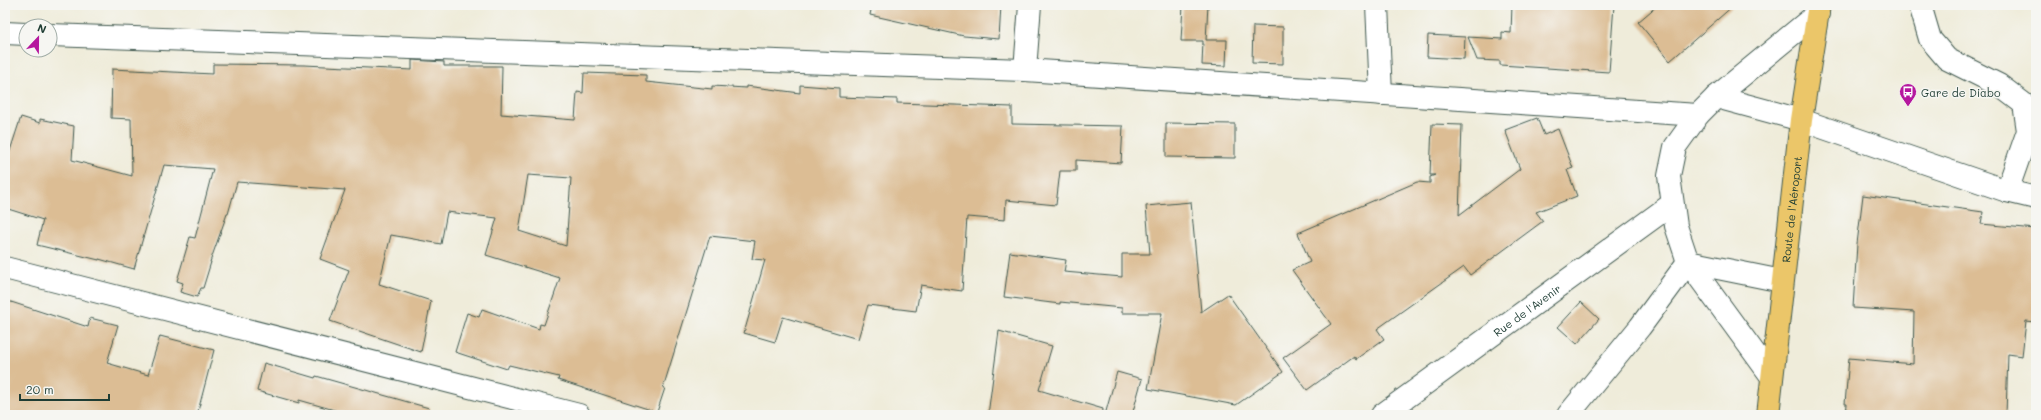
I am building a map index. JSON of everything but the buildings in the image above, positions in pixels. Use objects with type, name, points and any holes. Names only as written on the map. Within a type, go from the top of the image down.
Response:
[{"type":"main road","name":"Route de l'Aéroport","points":[[1768,415],[1801,120],[1819,9]]},
{"type":"street","points":[[1025,70],[1030,5]]},
{"type":"street","points":[[1377,5],[1381,94]]},
{"type":"street","points":[[1920,5],[1930,39],[1947,59],[1999,85],[2024,104],[2028,131],[2006,191]]},
{"type":"street","points":[[1772,377],[1688,262],[1676,226],[1669,176],[1675,147],[1698,115],[1716,97],[1819,9]]},
{"type":"street","points":[[5,33],[18,34]]},
{"type":"street","points":[[58,35],[1025,70],[1698,115]]},
{"type":"street","points":[[1716,97],[1801,120],[2006,191],[2036,198]]},
{"type":"street","name":"Rue de l'Avenir","points":[[1382,415],[1672,204]]},
{"type":"street","points":[[1688,262],[1782,282]]},
{"type":"street","points":[[1568,415],[1640,327],[1688,262]]},
{"type":"street","points":[[5,268],[579,415]]},
{"type":"place","name":"Gare de Diabo","points":[[1908,107]]}]
